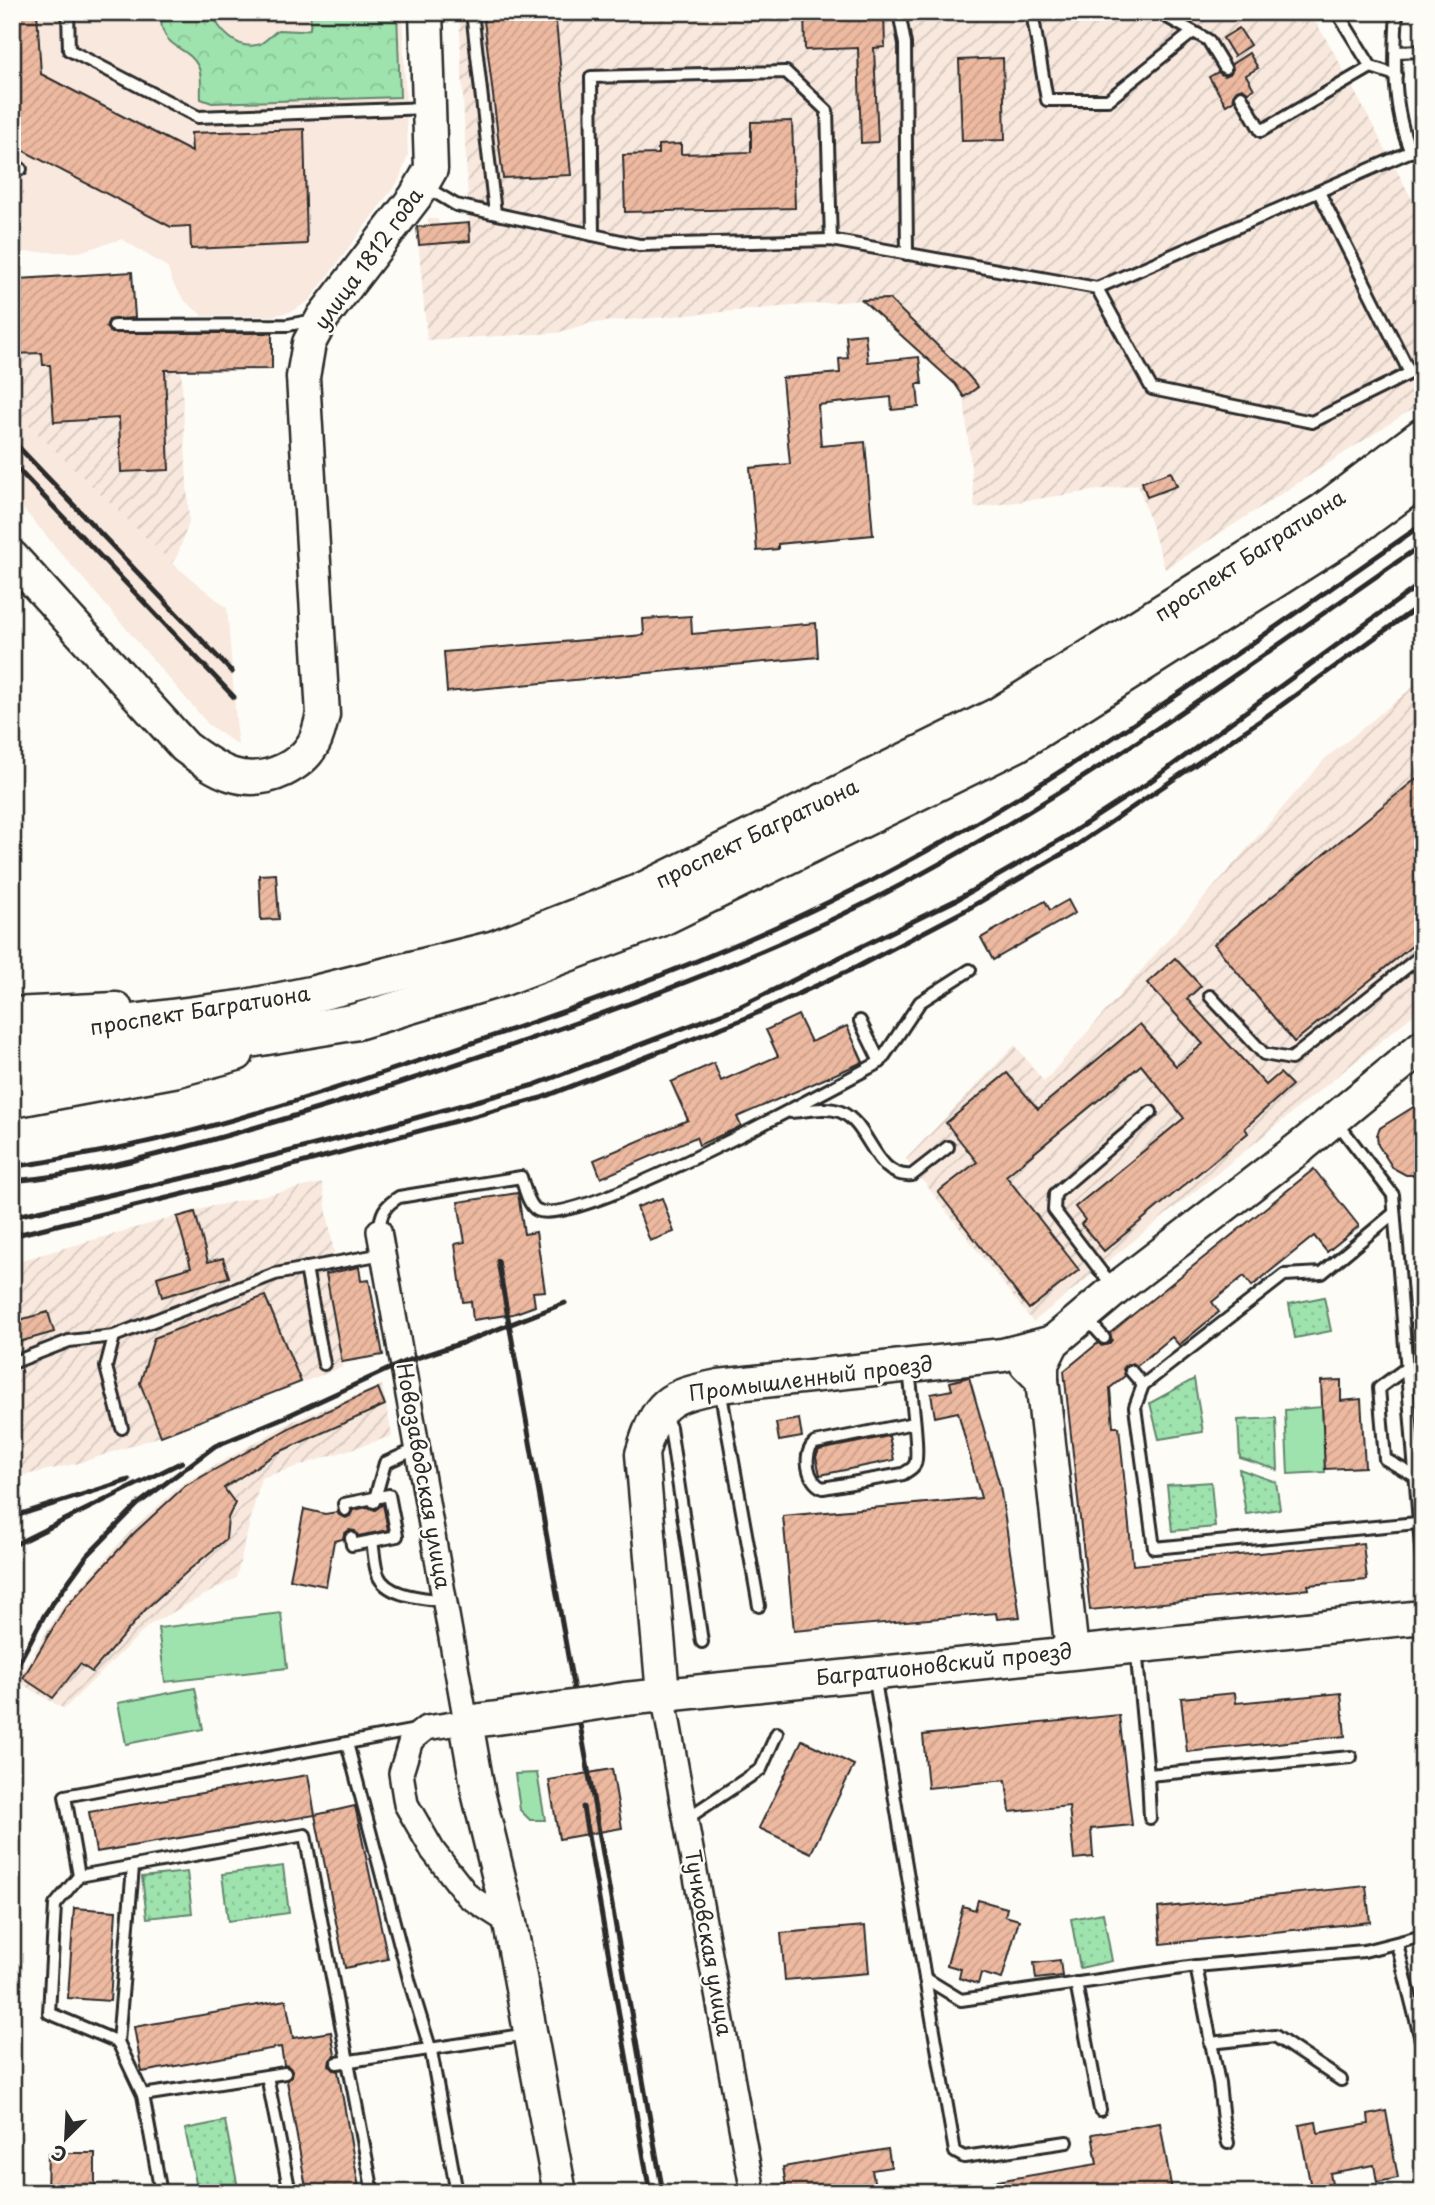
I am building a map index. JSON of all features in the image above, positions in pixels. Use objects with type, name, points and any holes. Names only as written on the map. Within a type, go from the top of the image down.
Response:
[{"type":"main road","name":"проспект Багратиона","points":[[12,1038],[244,1008],[313,994],[494,949],[639,892],[997,716],[1324,511],[1423,436]]},
{"type":"main road","name":"проспект Багратиона","points":[[12,1070],[228,1043],[355,1021],[502,978],[659,919],[1016,744],[1345,535],[1423,477]]},
{"type":"street","name":"улица 1812 года","points":[[12,557],[185,747],[214,768],[245,779],[268,778],[293,766],[313,745],[323,715],[303,377],[309,343],[323,317],[423,186],[431,169],[426,12]]},
{"type":"street","points":[[12,1014],[83,1012],[313,994]]},
{"type":"street","points":[[12,1101],[178,1070],[355,1021]]},
{"type":"street","name":"Промышленный проезд","points":[[663,1694],[642,1454],[652,1420],[661,1409],[682,1394],[719,1386],[1003,1355],[1053,1342],[1094,1327],[1117,1288],[1423,1046]]},
{"type":"street","name":"Новозаводская улица","points":[[379,1231],[479,1796],[510,1923],[560,2193]]},
{"type":"street","points":[[1053,1342],[1042,1364],[1042,1380],[1072,1652]]},
{"type":"street","points":[[1003,1355],[1021,1361],[1042,1380]]},
{"type":"street","name":"Багратионовский проезд","points":[[466,1722],[663,1694],[1423,1617]]},
{"type":"street","name":"Тучковская улица","points":[[663,1694],[753,2193]]},
{"type":"street","points":[[466,1722],[426,1728],[411,1740],[401,1773],[406,1804],[433,1851],[468,1896],[510,1923]]},
{"type":"lane","points":[[68,12],[69,50],[198,117],[430,107]]},
{"type":"lane","points":[[472,12],[495,214]]},
{"type":"lane","points":[[899,12],[905,44],[907,254]]},
{"type":"lane","points":[[1032,12],[1047,100],[1108,100],[1193,32]]},
{"type":"lane","points":[[1157,12],[1208,40],[1225,68]]},
{"type":"lane","points":[[1336,12],[1371,67],[1396,75]]},
{"type":"lane","points":[[1397,12],[1396,75],[1400,114],[1412,152]]},
{"type":"lane","points":[[1396,52],[1423,51]]},
{"type":"lane","points":[[1241,96],[1261,131],[1371,67]]},
{"type":"lane","points":[[593,235],[591,77],[786,72],[827,111],[831,240]]},
{"type":"lane","points":[[423,186],[456,205],[639,245],[831,240],[1097,288],[1423,146]]},
{"type":"lane","points":[[1097,288],[1152,389],[1312,422],[1410,373],[1319,192]]},
{"type":"lane","points":[[114,327],[288,325],[323,317]]},
{"type":"lane","points":[[1210,996],[1264,1054],[1291,1059],[1423,954]]},
{"type":"lane","points":[[379,1231],[381,1214],[387,1204],[399,1197],[521,1177],[531,1203],[538,1210],[551,1212],[683,1166],[880,1062],[920,1002],[970,970]]},
{"type":"lane","points":[[860,1021],[880,1062]]},
{"type":"lane","points":[[785,1112],[839,1111],[849,1117],[884,1164],[895,1174],[912,1175],[948,1147]]},
{"type":"lane","points":[[1117,1288],[1102,1273],[1054,1210],[1053,1202],[1055,1194],[1151,1112]]},
{"type":"lane","points":[[1334,1119],[1393,1195],[1413,1475],[1419,1507],[1417,1523],[1423,1573]]},
{"type":"lane","points":[[1393,1214],[1322,1273],[1284,1275],[1143,1385],[1135,1407],[1154,1548],[1417,1523]]},
{"type":"lane","points":[[12,1363],[69,1341],[114,1336],[275,1274],[383,1254]]},
{"type":"lane","points":[[306,1268],[324,1364]]},
{"type":"lane","points":[[114,1336],[106,1367],[122,1428]]},
{"type":"lane","points":[[908,1366],[914,1423],[915,1464],[903,1474],[822,1488],[814,1485],[811,1480],[807,1454],[810,1445],[914,1423]]},
{"type":"lane","points":[[1405,1369],[1379,1388],[1385,1458],[1413,1475]]},
{"type":"lane","points":[[1131,1371],[1143,1385]]},
{"type":"lane","points":[[719,1386],[759,1606]]},
{"type":"lane","points":[[661,1409],[670,1427],[702,1642]]},
{"type":"lane","points":[[374,1501],[385,1463],[418,1448]]},
{"type":"lane","points":[[345,1510],[344,1504],[359,1504],[389,1495],[397,1536],[373,1538],[352,1545],[351,1538]]},
{"type":"lane","points":[[373,1538],[379,1576],[388,1586],[409,1595],[444,1601]]},
{"type":"lane","points":[[1135,1645],[1149,1775],[1150,1818]]},
{"type":"lane","points":[[874,1672],[955,2152],[964,2157],[1067,2142]]},
{"type":"lane","points":[[79,1876],[65,1796],[426,1728]]},
{"type":"lane","points":[[686,1819],[761,1769],[777,1733]]},
{"type":"lane","points":[[348,1743],[410,1983],[431,2051],[457,2193]]},
{"type":"lane","points":[[1149,1775],[1351,1757]]},
{"type":"lane","points":[[118,2042],[49,2013],[55,1905],[79,1876],[305,1835],[373,2193]]},
{"type":"lane","points":[[133,1867],[118,2042],[143,2095],[161,2193]]},
{"type":"lane","points":[[925,1978],[961,2000],[1196,1966],[1364,1951],[1423,1936]]},
{"type":"lane","points":[[1397,1944],[1423,2048]]},
{"type":"lane","points":[[1196,1966],[1228,2144]]},
{"type":"lane","points":[[1076,1983],[1100,2110]]},
{"type":"lane","points":[[337,2063],[431,2051],[530,2034]]},
{"type":"lane","points":[[1210,2042],[1275,2036],[1341,2080]]},
{"type":"lane","points":[[143,2095],[285,2073]]},
{"type":"lane","points":[[267,2076],[290,2193]]},
{"type":"shaded area","points":[[12,12],[402,12],[408,155],[399,180],[310,300],[293,311],[272,316],[203,316],[185,301],[174,285],[167,267],[122,239],[79,252],[12,252]]},
{"type":"shaded area","points":[[459,12],[1309,12],[1331,47],[1423,220],[1423,402],[1165,569],[1138,484],[975,508],[964,397],[955,384],[862,300],[591,323],[556,333],[427,340],[417,227],[428,226],[428,219],[438,219],[439,225],[469,223]]},
{"type":"shaded area","points":[[179,330],[189,522],[172,563],[12,409],[12,334]]},
{"type":"shaded area","points":[[12,409],[172,563],[227,608],[238,745],[209,725],[12,496]]},
{"type":"shaded area","points":[[1423,679],[1423,1007],[1033,1322],[906,1159],[1015,1045],[1044,1082],[1326,758]]},
{"type":"shaded area","points":[[322,1183],[337,1271],[359,1267],[361,1281],[369,1280],[383,1355],[343,1362],[343,1367],[161,1436],[79,1463],[12,1478],[12,1263],[209,1207]]},
{"type":"shaded area","points":[[382,1385],[392,1436],[261,1478],[236,1578],[149,1625],[64,1709],[17,1681],[62,1607],[131,1531],[182,1484],[293,1421]]},
{"type":"green space","points":[[173,12],[212,12],[219,26],[230,38],[252,46],[262,43],[278,30],[310,29],[311,12],[397,12],[400,97],[212,103],[201,99],[198,66],[194,59],[166,37],[163,30],[161,21]]},
{"type":"green space","points":[[1324,1297],[1331,1331],[1295,1338],[1289,1304]]},
{"type":"green space","points":[[1194,1379],[1203,1432],[1159,1439],[1150,1403]]},
{"type":"green space","points":[[1322,1407],[1325,1472],[1288,1474],[1285,1410]]},
{"type":"green space","points":[[1276,1418],[1278,1470],[1240,1458],[1238,1420]]},
{"type":"green space","points":[[1239,1469],[1276,1482],[1280,1509],[1246,1514]]},
{"type":"green space","points":[[1211,1482],[1215,1527],[1172,1531],[1167,1485]]},
{"type":"green space","points":[[281,1613],[287,1668],[165,1682],[158,1628]]},
{"type":"green space","points":[[195,1688],[203,1729],[126,1744],[118,1703]]},
{"type":"green space","points":[[537,1773],[545,1820],[530,1820],[520,1810],[515,1774]]},
{"type":"green space","points":[[283,1866],[289,1913],[228,1921],[222,1874]]},
{"type":"green space","points":[[187,1872],[192,1913],[147,1918],[142,1877]]},
{"type":"green space","points":[[1103,1913],[1112,1961],[1080,1968],[1071,1919]]},
{"type":"green space","points":[[225,2121],[239,2193],[198,2193],[185,2129]]},
{"type":"building","points":[[12,12],[37,12],[41,74],[192,152],[191,133],[304,129],[307,244],[191,249],[190,226],[171,227],[12,145]]},
{"type":"building","points":[[483,12],[555,12],[571,175],[503,178]]},
{"type":"building","points":[[804,12],[884,12],[885,47],[874,48],[878,142],[861,143],[858,48],[805,50]]},
{"type":"building","points":[[1239,28],[1250,45],[1234,56],[1223,38]]},
{"type":"building","points":[[1249,53],[1258,68],[1246,75],[1254,89],[1248,92],[1242,88],[1237,90],[1233,95],[1234,100],[1226,105],[1209,77],[1218,72],[1224,76],[1230,74],[1232,64]]},
{"type":"building","points":[[1003,58],[1005,140],[962,141],[959,60]]},
{"type":"building","points":[[792,121],[795,208],[625,212],[623,155],[658,154],[658,145],[681,144],[681,154],[751,152],[751,122]]},
{"type":"building","points":[[469,223],[470,241],[419,245],[417,227]]},
{"type":"building","points":[[132,272],[135,318],[109,320],[106,327],[111,333],[272,333],[272,369],[165,370],[169,470],[121,472],[119,418],[54,422],[50,365],[43,365],[42,353],[12,354],[12,287],[19,287],[19,279]]},
{"type":"building","points":[[889,299],[978,387],[964,397],[955,384],[862,300]]},
{"type":"building","points":[[865,334],[868,362],[919,357],[922,384],[917,384],[919,407],[892,410],[891,397],[818,405],[821,446],[865,442],[873,535],[778,544],[778,549],[757,551],[750,468],[790,464],[782,378],[840,373],[839,359],[848,358],[846,336]]},
{"type":"building","points":[[1171,472],[1177,486],[1147,497],[1142,482]]},
{"type":"building","points":[[691,616],[692,634],[816,623],[818,657],[447,692],[444,652],[644,635],[643,619]]},
{"type":"building","points":[[1423,773],[1423,937],[1294,1042],[1214,944]]},
{"type":"building","points":[[276,874],[279,919],[261,920],[259,875]]},
{"type":"building","points":[[1068,900],[1075,913],[993,960],[981,938],[1045,901],[1050,910]]},
{"type":"building","points":[[1175,958],[1201,986],[1187,999],[1266,1085],[1280,1073],[1292,1085],[1245,1128],[1248,1133],[1104,1251],[1081,1224],[1085,1220],[1075,1207],[1184,1118],[1141,1065],[1006,1176],[1079,1270],[1029,1309],[938,1192],[977,1162],[946,1123],[1007,1073],[1038,1109],[1140,1024],[1176,1066],[1203,1044],[1147,983]]},
{"type":"building","points":[[798,1015],[811,1042],[847,1026],[863,1062],[737,1117],[741,1126],[733,1130],[699,1145],[696,1137],[601,1178],[594,1160],[688,1120],[671,1082],[714,1063],[721,1081],[778,1056],[766,1030]]},
{"type":"building","points":[[1423,1101],[1423,1175],[1406,1175],[1393,1168],[1378,1145],[1377,1135],[1380,1128]]},
{"type":"building","points":[[1314,1169],[1359,1226],[1327,1252],[1314,1236],[1252,1286],[1244,1276],[1212,1302],[1219,1312],[1179,1345],[1172,1337],[1137,1366],[1133,1363],[1126,1365],[1123,1369],[1125,1376],[1110,1388],[1113,1427],[1119,1427],[1133,1565],[1363,1543],[1367,1580],[1308,1585],[1309,1589],[1090,1610],[1064,1371],[1098,1343],[1102,1346],[1109,1344],[1112,1340],[1110,1333]]},
{"type":"building","points":[[518,1193],[524,1234],[536,1232],[545,1291],[533,1292],[535,1306],[513,1314],[473,1320],[471,1301],[463,1302],[455,1244],[465,1242],[458,1202]]},
{"type":"building","points":[[662,1198],[674,1232],[650,1241],[637,1207]]},
{"type":"building","points":[[195,1212],[208,1262],[223,1258],[229,1277],[162,1297],[157,1277],[191,1267],[177,1217]]},
{"type":"building","points":[[359,1267],[361,1281],[369,1280],[383,1355],[342,1362],[326,1274]]},
{"type":"building","points":[[265,1296],[301,1382],[161,1436],[140,1383],[154,1338]]},
{"type":"building","points":[[48,1312],[54,1332],[12,1344],[12,1322]]},
{"type":"building","points":[[1423,1322],[1423,1370],[1415,1371],[1411,1323]]},
{"type":"building","points":[[969,1377],[1000,1486],[1020,1617],[997,1619],[996,1613],[794,1631],[783,1516],[981,1498],[958,1412],[935,1417],[931,1394],[952,1390],[950,1382]]},
{"type":"building","points":[[1341,1380],[1341,1401],[1361,1399],[1365,1467],[1325,1469],[1321,1381]]},
{"type":"building","points":[[378,1388],[385,1405],[277,1453],[224,1488],[235,1503],[228,1518],[226,1539],[147,1608],[92,1672],[80,1664],[53,1698],[23,1678],[65,1608],[134,1533],[185,1486],[295,1425]]},
{"type":"building","points":[[799,1419],[802,1437],[779,1441],[776,1423]]},
{"type":"building","points":[[889,1436],[894,1460],[820,1475],[816,1457],[819,1450]]},
{"type":"building","points":[[383,1504],[388,1530],[358,1536],[355,1531],[349,1530],[343,1539],[334,1541],[326,1586],[290,1579],[304,1509],[325,1514],[337,1512],[346,1518],[353,1510],[368,1507],[375,1510]]},
{"type":"building","points":[[1235,1693],[1236,1703],[1341,1693],[1345,1736],[1187,1752],[1181,1698]]},
{"type":"building","points":[[1119,1715],[1132,1825],[1091,1829],[1093,1857],[1074,1859],[1069,1806],[1010,1812],[1006,1780],[928,1788],[923,1735]]},
{"type":"building","points":[[802,1740],[854,1765],[811,1853],[759,1828]]},
{"type":"building","points":[[612,1769],[622,1828],[559,1839],[549,1780]]},
{"type":"building","points":[[308,1775],[315,1815],[96,1852],[89,1812]]},
{"type":"building","points":[[355,1806],[388,1959],[345,1968],[315,1815]]},
{"type":"building","points":[[1366,1886],[1370,1922],[1161,1944],[1158,1908]]},
{"type":"building","points":[[978,1900],[1007,1908],[1005,1916],[1019,1920],[1002,1979],[981,1973],[978,1984],[959,1978],[961,1969],[947,1965],[963,1906],[975,1910]]},
{"type":"building","points":[[74,1908],[116,1911],[110,2001],[68,1998]]},
{"type":"building","points":[[865,1926],[869,1973],[785,1980],[781,1933]]},
{"type":"building","points":[[1060,1960],[1062,1976],[1036,1979],[1034,1963]]},
{"type":"building","points":[[286,2000],[293,2038],[331,2032],[335,2055],[329,2065],[338,2071],[360,2193],[307,2193],[287,2081],[293,2071],[284,2065],[281,2047],[142,2072],[134,2027]]},
{"type":"building","points":[[1386,2111],[1398,2178],[1377,2182],[1374,2165],[1330,2173],[1333,2190],[1312,2193],[1299,2125],[1316,2122],[1318,2133],[1369,2124],[1368,2115]]},
{"type":"building","points":[[1160,2123],[1172,2191],[981,2193],[980,2184],[1097,2164],[1092,2134]]},
{"type":"building","points":[[888,2149],[891,2167],[872,2170],[876,2193],[787,2193],[783,2167]]},
{"type":"building","points":[[48,2153],[95,2153],[95,2193],[47,2193]]},
{"type":"railway","points":[[12,440],[232,672]]},
{"type":"railway","points":[[12,463],[234,697]]},
{"type":"railway","points":[[12,1166],[121,1148],[235,1119],[311,1096],[612,994],[779,926],[911,860],[1061,771],[1207,674],[1423,524]]},
{"type":"railway","points":[[12,1181],[129,1161],[350,1099],[634,1002],[806,931],[936,866],[1079,780],[1423,544]]},
{"type":"railway","points":[[12,1217],[206,1173],[534,1085],[739,1007],[956,900],[1065,837],[1148,783],[1423,582]]},
{"type":"railway","points":[[12,1236],[212,1187],[541,1098],[746,1018],[857,967],[964,911],[1074,847],[1261,720],[1423,603]]},
{"type":"railway","points":[[498,1261],[663,2193]]},
{"type":"railway","points":[[12,1675],[45,1614],[87,1556],[138,1504],[215,1446],[404,1362],[462,1343],[565,1303]]},
{"type":"railway","points":[[12,1546],[182,1462]]},
{"type":"railway","points":[[12,1517],[129,1480]]},
{"type":"railway","points":[[583,1807],[650,2193]]}]
